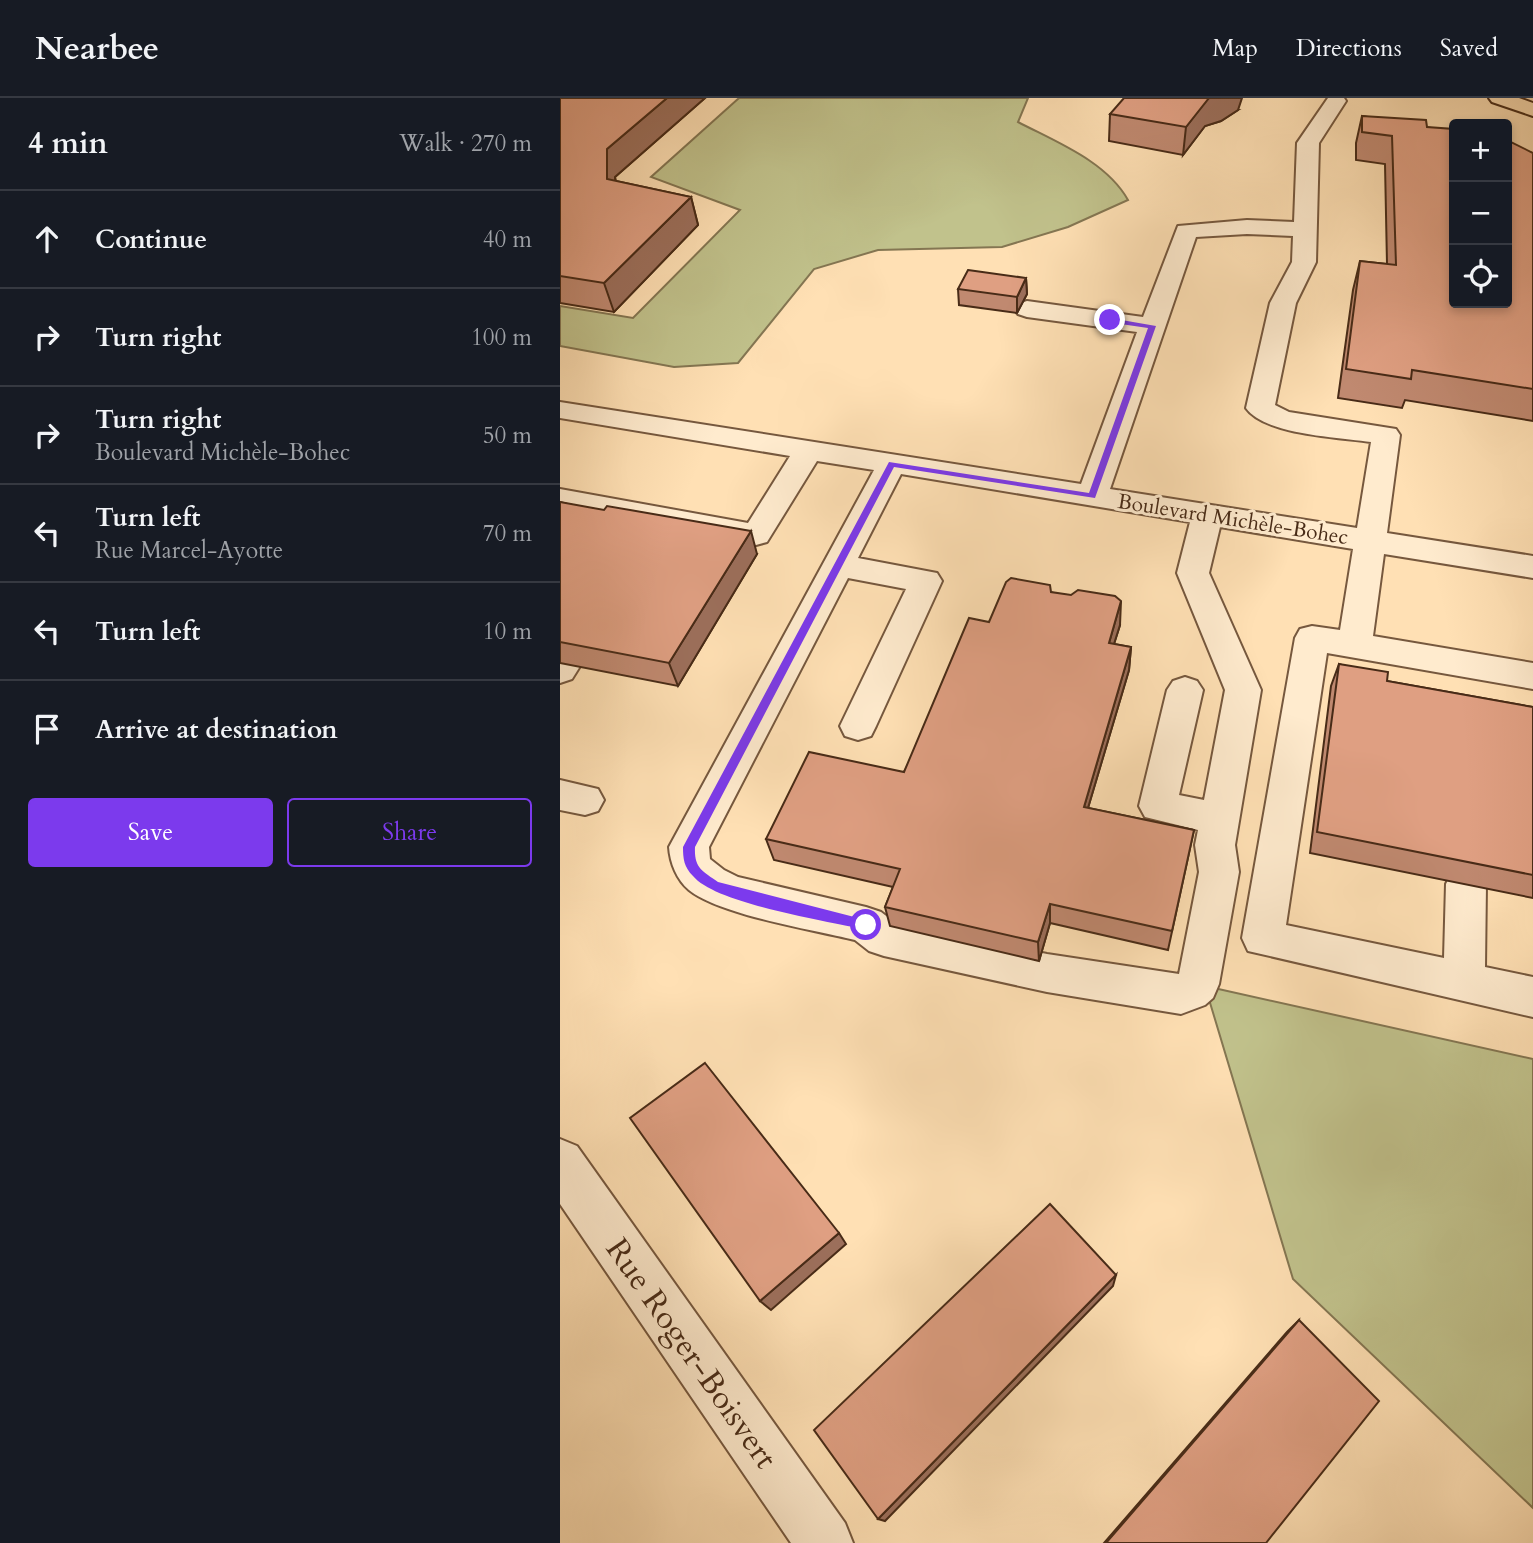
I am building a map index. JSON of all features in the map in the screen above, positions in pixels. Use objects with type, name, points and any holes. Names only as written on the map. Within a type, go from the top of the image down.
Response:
[{"type":"highway","points":[[1499,98],[1533,110]]},
{"type":"street","points":[[1336,101],[1308,143],[1304,262],[1283,303],[1260,408],[1282,420],[1386,435],[1355,645]]},
{"type":"street","points":[[1092,496],[1186,231],[1247,227],[1305,229]]},
{"type":"street","points":[[1027,309],[1152,326]]},
{"type":"street","name":"Boulevard Michèle-Bohec","points":[[560,410],[1533,567]]},
{"type":"street","points":[[560,499],[756,535],[809,450]]},
{"type":"street","points":[[892,464],[689,847],[689,861],[698,874],[714,886],[735,894],[866,925],[884,938],[1047,973],[1181,994],[1198,984],[1219,872],[1215,845],[1243,690],[1193,573],[1207,514]]},
{"type":"street","points":[[838,565],[926,581],[858,726]]},
{"type":"street","points":[[1533,676],[1312,638],[1263,938],[1533,997]]},
{"type":"street","points":[[1185,690],[1158,806],[1219,819]]},
{"type":"street","points":[[1464,982],[1466,884]]},
{"type":"street","name":"Rue Roger-Boisvert","points":[[560,1163],[825,1543]]},
{"type":"green space","points":[[739,98],[1028,98],[1018,122],[1094,163],[1119,186],[1128,200],[1068,227],[1002,247],[878,250],[814,269],[738,363],[674,367],[560,346],[560,306],[633,318],[740,210],[651,177]]},
{"type":"green space","points":[[1205,986],[1533,1059],[1533,1508],[1293,1279]]},
{"type":"building","points":[[560,98],[667,98],[607,149],[607,179],[691,197],[604,283],[560,276]]},
{"type":"building","points":[[1124,98],[1209,98],[1186,127],[1110,114]]},
{"type":"building","points":[[1362,116],[1426,120],[1427,127],[1449,129],[1449,308],[1512,308],[1512,142],[1533,153],[1533,389],[1412,370],[1411,379],[1346,369],[1360,261],[1396,265],[1392,136],[1362,132]]},
{"type":"building","points":[[968,270],[1026,278],[1017,297],[958,289]]},
{"type":"building","points":[[560,502],[604,510],[607,506],[751,531],[669,663],[560,642]]},
{"type":"building","points":[[1011,578],[1050,585],[1051,592],[1071,595],[1078,590],[1115,596],[1121,601],[1109,643],[1131,647],[1084,807],[1194,830],[1172,931],[1050,904],[1038,942],[885,907],[900,869],[766,839],[809,752],[904,772],[969,618],[989,622],[1006,582]]},
{"type":"building","points":[[1339,664],[1388,672],[1387,681],[1533,707],[1533,875],[1317,832]]},
{"type":"building","points":[[705,1063],[839,1233],[760,1301],[630,1118]]},
{"type":"building","points":[[1050,1204],[1116,1275],[878,1519],[814,1430]]},
{"type":"building","points":[[1299,1320],[1379,1401],[1266,1543],[1106,1543]]},
{"type":"route","points":[[866,925],[735,894],[714,886],[698,874],[689,861],[689,847],[892,464],[1092,496],[1152,326],[1110,320]]}]
